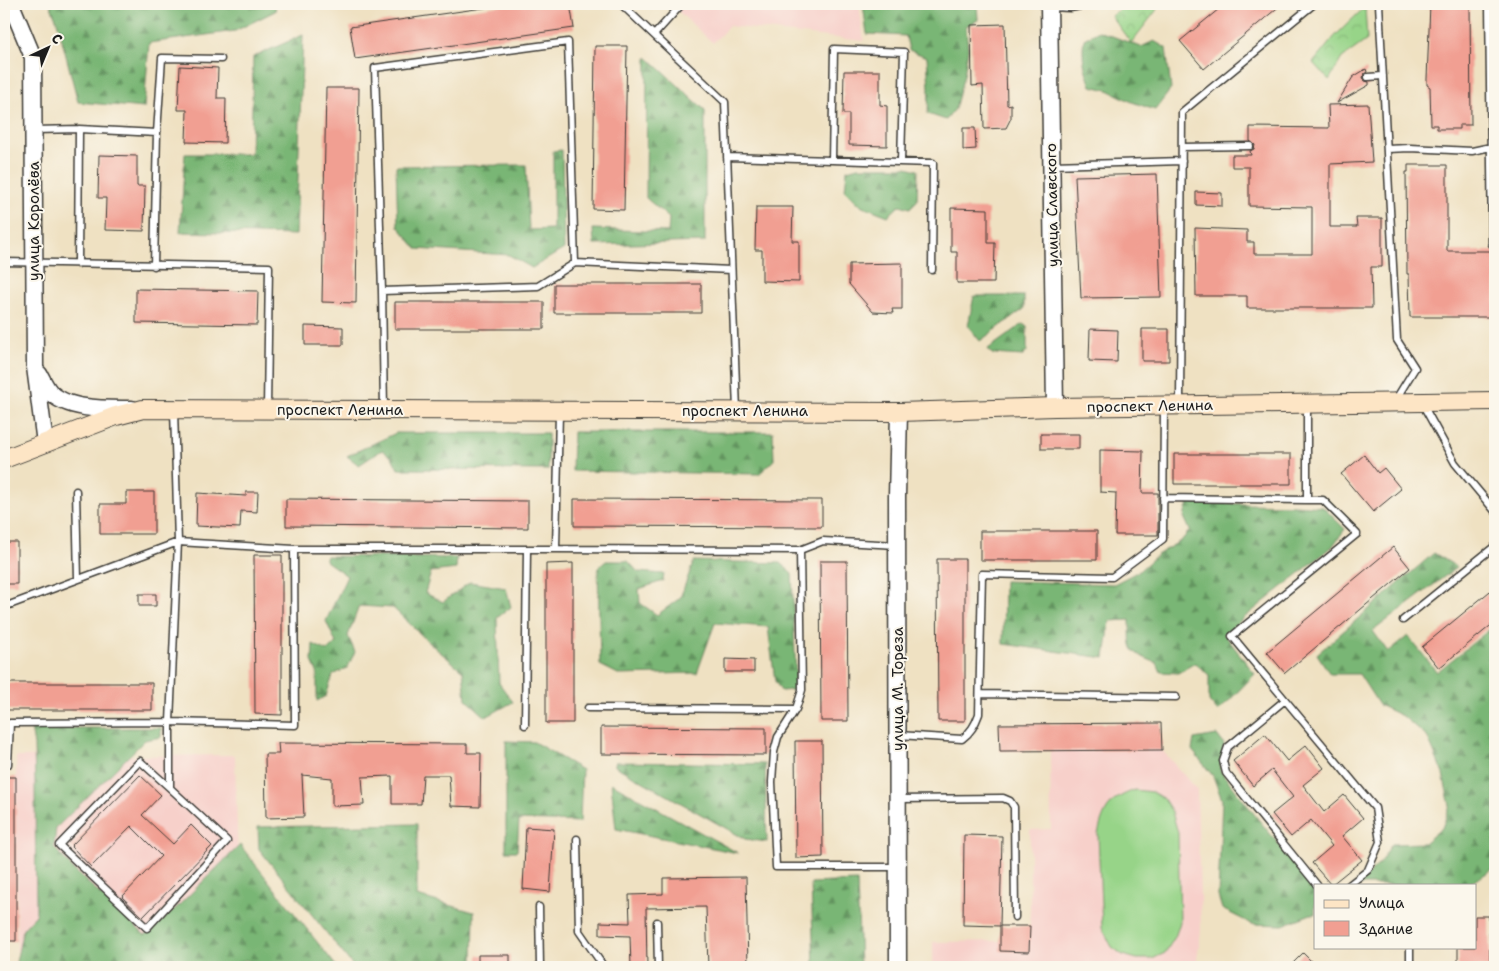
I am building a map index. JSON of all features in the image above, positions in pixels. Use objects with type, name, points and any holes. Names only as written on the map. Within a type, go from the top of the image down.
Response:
[{"type":"main road","name":"проспект Ленина","points":[[4,458],[116,416],[143,409],[899,412],[1055,407],[1495,401]]},
{"type":"street","name":"улица Славского","points":[[1049,5],[1055,407]]},
{"type":"street","name":"улица Королёва","points":[[12,9],[33,57],[35,368],[45,443]]},
{"type":"street","points":[[35,368],[49,392],[70,404],[103,409],[143,409]]},
{"type":"street","name":"улица М. Тореза","points":[[898,967],[899,546],[897,497],[899,412]]},
{"type":"lane","points":[[621,4],[724,102],[737,410]]},
{"type":"lane","points":[[654,35],[682,4]]},
{"type":"lane","points":[[1049,5],[1070,8],[1092,4]]},
{"type":"lane","points":[[898,735],[962,739],[970,733],[976,724],[979,714],[980,694],[982,574],[1112,577],[1163,539],[1163,498],[1172,405],[1182,161],[1182,112],[1314,4]]},
{"type":"lane","points":[[1379,4],[1397,340],[1415,368],[1394,402]]},
{"type":"lane","points":[[1489,4],[1492,244]]},
{"type":"lane","points":[[384,411],[374,68],[568,42],[575,264]]},
{"type":"lane","points":[[832,160],[834,49],[904,52],[901,162]]},
{"type":"lane","points":[[154,266],[157,133],[162,58],[221,59]]},
{"type":"lane","points":[[1368,77],[1383,76]]},
{"type":"lane","points":[[34,130],[79,129],[157,133]]},
{"type":"lane","points":[[78,264],[79,129]]},
{"type":"lane","points":[[1182,147],[1250,146]]},
{"type":"lane","points":[[1387,148],[1472,151],[1490,147]]},
{"type":"lane","points":[[727,157],[932,163],[932,270]]},
{"type":"lane","points":[[1051,165],[1182,161]]},
{"type":"lane","points":[[4,262],[269,267],[267,410]]},
{"type":"lane","points":[[382,291],[538,286],[575,264],[731,270]]},
{"type":"lane","points":[[1421,402],[1455,463],[1495,511]]},
{"type":"lane","points":[[1307,404],[1307,500]]},
{"type":"lane","points":[[170,788],[140,761],[59,846],[147,928],[228,841],[170,788],[170,722],[178,542],[174,409]]},
{"type":"lane","points":[[556,549],[559,410]]},
{"type":"lane","points":[[76,491],[78,579]]},
{"type":"lane","points":[[1163,498],[1323,500],[1357,534],[1232,636],[1375,808],[1380,842],[1368,870],[1350,884]]},
{"type":"lane","points":[[4,607],[178,542],[294,549],[800,550],[823,540],[899,546]]},
{"type":"lane","points":[[1403,620],[1495,546]]},
{"type":"lane","points":[[4,764],[8,764],[10,723],[170,722],[295,725],[294,549]]},
{"type":"lane","points":[[525,725],[527,549]]},
{"type":"lane","points":[[800,550],[802,690],[796,709],[778,737],[774,752],[772,782],[776,867],[898,867]]},
{"type":"lane","points":[[980,694],[1176,697]]},
{"type":"lane","points":[[1285,700],[1228,747],[1223,760],[1226,773],[1316,884]]},
{"type":"lane","points":[[588,708],[796,709]]},
{"type":"lane","points":[[898,798],[1003,798],[1010,801],[1014,807],[1015,918]]},
{"type":"lane","points":[[578,839],[579,931],[604,967]]},
{"type":"lane","points":[[539,907],[540,967]]},
{"type":"lane","points":[[657,922],[658,967]]},
{"type":"lane","points":[[1410,948],[1410,967]]},
{"type":"shaded area","points":[[670,4],[859,4],[864,41],[729,26],[713,43]]},
{"type":"shaded area","points":[[1162,750],[1197,790],[1201,930],[1196,967],[933,967],[933,942],[1000,941],[1030,926],[1030,830],[1051,829],[1050,751]]},
{"type":"shaded area","points":[[235,755],[241,967],[17,967],[16,757]]},
{"type":"green space","points":[[50,4],[276,4],[275,11],[235,31],[149,43],[144,108],[78,102],[57,21]]},
{"type":"green space","points":[[863,4],[977,4],[978,20],[966,26],[968,49],[964,75],[955,109],[946,120],[928,114],[927,57],[909,50],[906,36],[867,34]]},
{"type":"green space","points":[[1126,4],[1157,4],[1159,7],[1131,43],[1111,16]]},
{"type":"green space","points":[[1365,7],[1367,40],[1342,58],[1329,80],[1313,63],[1335,36]]},
{"type":"green space","points":[[1099,31],[1141,47],[1154,41],[1166,48],[1171,89],[1155,110],[1132,102],[1108,90],[1091,86],[1084,63],[1084,39]]},
{"type":"green space","points":[[303,35],[296,235],[180,232],[185,154],[251,154],[253,57]]},
{"type":"green space","points":[[647,57],[705,110],[705,242],[594,245],[593,229],[668,232],[669,218],[646,198]]},
{"type":"green space","points":[[562,150],[564,249],[532,268],[509,255],[417,249],[398,226],[396,166],[526,165],[529,230],[553,229],[553,151]]},
{"type":"green space","points":[[858,167],[907,167],[918,170],[917,201],[910,208],[900,205],[888,216],[860,205],[845,190],[847,170]]},
{"type":"green space","points":[[974,296],[1024,296],[1024,309],[980,341],[968,326]]},
{"type":"green space","points":[[1023,324],[1027,327],[1027,351],[1023,356],[992,354],[988,349]]},
{"type":"green space","points":[[573,432],[773,432],[774,460],[759,474],[572,471]]},
{"type":"green space","points":[[396,433],[548,433],[548,470],[398,469],[392,457],[382,450],[359,465],[347,456]]},
{"type":"green space","points":[[1188,503],[1323,507],[1345,529],[1332,547],[1224,634],[1255,674],[1218,712],[1209,701],[1209,675],[1195,663],[1178,673],[1161,672],[1157,663],[1135,652],[1132,648],[1130,620],[1110,621],[1105,658],[1003,644],[1004,581],[1114,584],[1139,571],[1157,555],[1182,540],[1190,530],[1184,517]]},
{"type":"green space","points":[[1434,553],[1457,567],[1373,631],[1388,652],[1408,636],[1437,672],[1495,625],[1495,868],[1469,884],[1358,884],[1378,865],[1392,844],[1424,843],[1442,828],[1450,806],[1443,774],[1428,738],[1404,717],[1379,705],[1359,674],[1330,674],[1317,654]]},
{"type":"green space","points":[[326,556],[457,558],[456,569],[431,572],[425,593],[443,602],[470,582],[506,588],[511,607],[497,618],[499,683],[513,702],[486,717],[466,699],[463,671],[434,647],[393,608],[359,606],[348,636],[355,652],[347,668],[333,675],[326,696],[317,701],[317,672],[312,661],[313,644],[327,651],[336,643],[326,621],[347,576],[326,561]]},
{"type":"green space","points":[[606,561],[628,561],[638,572],[664,574],[663,581],[639,589],[640,603],[657,615],[680,598],[694,561],[781,563],[792,573],[796,684],[793,690],[781,691],[775,681],[768,627],[715,623],[697,673],[620,675],[600,665],[598,568]]},
{"type":"green space","points":[[31,728],[161,728],[161,737],[145,740],[56,828],[54,847],[73,869],[145,935],[177,907],[240,845],[337,967],[270,966],[245,960],[227,967],[15,967],[23,929],[36,915],[34,745]]},
{"type":"green space","points":[[1217,735],[1224,744],[1220,770],[1314,887],[1314,914],[1283,925],[1252,924],[1222,909],[1218,896],[1222,800],[1213,776],[1192,750],[1194,739]]},
{"type":"green space","points":[[506,741],[534,742],[582,770],[580,822],[519,820],[517,851],[506,851]]},
{"type":"green space","points":[[615,762],[765,764],[767,842],[745,839],[615,766]]},
{"type":"green space","points":[[611,783],[738,853],[616,829]]},
{"type":"green space","points":[[1135,790],[1152,792],[1164,799],[1172,812],[1178,833],[1180,923],[1175,937],[1165,953],[1152,959],[1137,959],[1123,955],[1112,947],[1102,928],[1098,834],[1103,817],[1109,806],[1126,793]]},
{"type":"green space","points":[[417,824],[417,896],[474,912],[473,967],[354,967],[259,849],[258,827]]},
{"type":"green space","points":[[857,881],[860,967],[814,967],[811,883]]},
{"type":"building","points":[[511,4],[570,4],[574,28],[355,59],[350,27]]},
{"type":"building","points":[[1225,4],[1282,4],[1204,69],[1180,41]]},
{"type":"building","points":[[1430,4],[1470,4],[1471,125],[1459,125],[1459,129],[1437,129],[1437,125],[1431,125],[1430,87],[1427,85]]},
{"type":"building","points":[[1005,24],[1007,105],[1011,104],[1011,118],[1006,128],[984,129],[983,85],[972,86],[971,25]]},
{"type":"building","points":[[595,46],[627,46],[624,210],[593,209]]},
{"type":"building","points":[[180,66],[218,68],[217,98],[226,98],[225,143],[186,142],[187,110],[178,110]]},
{"type":"building","points":[[1366,69],[1367,72],[1363,78],[1369,82],[1369,85],[1337,103],[1353,77]]},
{"type":"building","points":[[844,71],[880,71],[880,105],[887,106],[887,146],[849,145],[849,114],[843,114]]},
{"type":"building","points":[[326,88],[359,88],[356,303],[322,302]]},
{"type":"building","points":[[1368,104],[1372,162],[1330,164],[1330,227],[1357,227],[1356,218],[1382,218],[1382,267],[1371,267],[1372,308],[1247,308],[1247,296],[1196,296],[1195,228],[1247,230],[1247,242],[1254,242],[1254,254],[1312,254],[1312,207],[1249,206],[1249,167],[1232,167],[1232,155],[1251,155],[1250,151],[1254,149],[1255,145],[1250,141],[1250,127],[1329,128],[1328,105]]},
{"type":"building","points":[[963,128],[975,128],[976,149],[963,150]]},
{"type":"building","points":[[99,155],[137,156],[137,186],[145,186],[144,231],[105,230],[106,198],[98,198]]},
{"type":"building","points":[[1408,165],[1447,165],[1447,251],[1495,251],[1495,317],[1410,317],[1409,274],[1407,274],[1406,172],[1408,172]]},
{"type":"building","points":[[1157,174],[1161,297],[1081,298],[1075,176]]},
{"type":"building","points":[[1196,192],[1222,193],[1222,206],[1196,205]]},
{"type":"building","points":[[756,207],[793,207],[792,241],[799,241],[799,282],[762,281],[762,250],[755,250]]},
{"type":"building","points":[[951,208],[988,209],[988,243],[995,243],[994,283],[957,283],[957,252],[951,252]]},
{"type":"building","points":[[902,263],[902,309],[892,309],[893,313],[873,312],[849,284],[849,264]]},
{"type":"building","points":[[554,284],[701,284],[701,313],[554,313]]},
{"type":"building","points":[[136,289],[258,291],[257,325],[136,323]]},
{"type":"building","points":[[395,302],[544,302],[544,329],[395,329]]},
{"type":"building","points":[[305,326],[343,327],[343,345],[305,345]]},
{"type":"building","points":[[1090,329],[1118,330],[1117,362],[1089,361]]},
{"type":"building","points":[[1142,329],[1169,329],[1169,361],[1142,361]]},
{"type":"building","points":[[1041,434],[1079,434],[1079,449],[1041,449]]},
{"type":"building","points":[[1100,450],[1143,451],[1142,493],[1158,493],[1158,535],[1115,535],[1116,493],[1100,492]]},
{"type":"building","points":[[1174,454],[1291,454],[1291,484],[1174,484]]},
{"type":"building","points":[[1364,455],[1378,473],[1384,468],[1401,489],[1373,512],[1341,474]]},
{"type":"building","points":[[126,492],[154,492],[154,534],[100,534],[100,504],[126,504]]},
{"type":"building","points":[[246,492],[258,492],[257,512],[241,511],[240,528],[196,526],[197,493],[246,496]]},
{"type":"building","points":[[286,499],[528,501],[528,528],[286,526]]},
{"type":"building","points":[[574,499],[822,500],[822,527],[574,526]]},
{"type":"building","points":[[980,531],[1097,531],[1097,560],[980,560]]},
{"type":"building","points":[[4,542],[17,542],[17,584],[4,584]]},
{"type":"building","points":[[1393,547],[1410,568],[1285,673],[1267,652]]},
{"type":"building","points":[[254,555],[282,555],[282,715],[255,714]]},
{"type":"building","points":[[937,559],[965,559],[965,721],[938,721]]},
{"type":"building","points":[[820,561],[847,561],[848,721],[821,721]]},
{"type":"building","points":[[573,563],[573,723],[546,723],[546,564]]},
{"type":"building","points":[[1495,587],[1495,622],[1439,668],[1422,647]]},
{"type":"building","points":[[139,594],[156,594],[156,606],[139,606]]},
{"type":"building","points":[[725,659],[754,660],[754,672],[725,672]]},
{"type":"building","points":[[4,683],[152,683],[152,710],[4,710]]},
{"type":"building","points":[[1161,723],[1162,750],[1000,751],[999,724]]},
{"type":"building","points":[[601,727],[766,728],[766,755],[601,754]]},
{"type":"building","points":[[1265,734],[1287,761],[1306,745],[1324,768],[1303,785],[1324,812],[1344,795],[1363,818],[1342,836],[1362,860],[1330,884],[1312,863],[1332,846],[1311,820],[1291,837],[1272,814],[1293,797],[1272,770],[1253,786],[1233,761]]},
{"type":"building","points":[[795,741],[822,741],[823,857],[796,858]]},
{"type":"building","points":[[278,743],[467,744],[467,753],[481,753],[480,807],[451,806],[449,775],[423,775],[421,804],[392,804],[392,776],[362,777],[364,805],[332,806],[332,778],[302,775],[304,817],[266,818],[265,754],[279,754]]},
{"type":"building","points":[[140,775],[161,795],[142,815],[173,844],[191,825],[212,846],[143,917],[122,897],[161,856],[131,826],[91,867],[71,846]]},
{"type":"building","points":[[4,777],[16,777],[16,941],[4,941]]},
{"type":"building","points":[[526,827],[554,829],[550,892],[523,889]]},
{"type":"building","points":[[964,835],[1002,836],[1000,926],[963,925]]},
{"type":"building","points":[[746,877],[748,967],[708,967],[706,907],[646,908],[647,967],[631,967],[630,936],[600,935],[600,922],[630,923],[629,895],[663,894],[663,878]]},
{"type":"building","points":[[1476,916],[1489,916],[1490,967],[1458,967],[1458,948],[1476,948]]},
{"type":"building","points":[[1000,926],[1030,926],[1029,952],[1000,951]]},
{"type":"building","points":[[1303,953],[1317,967],[1289,967]]},
{"type":"building","points":[[478,955],[510,955],[510,967],[478,967]]}]
